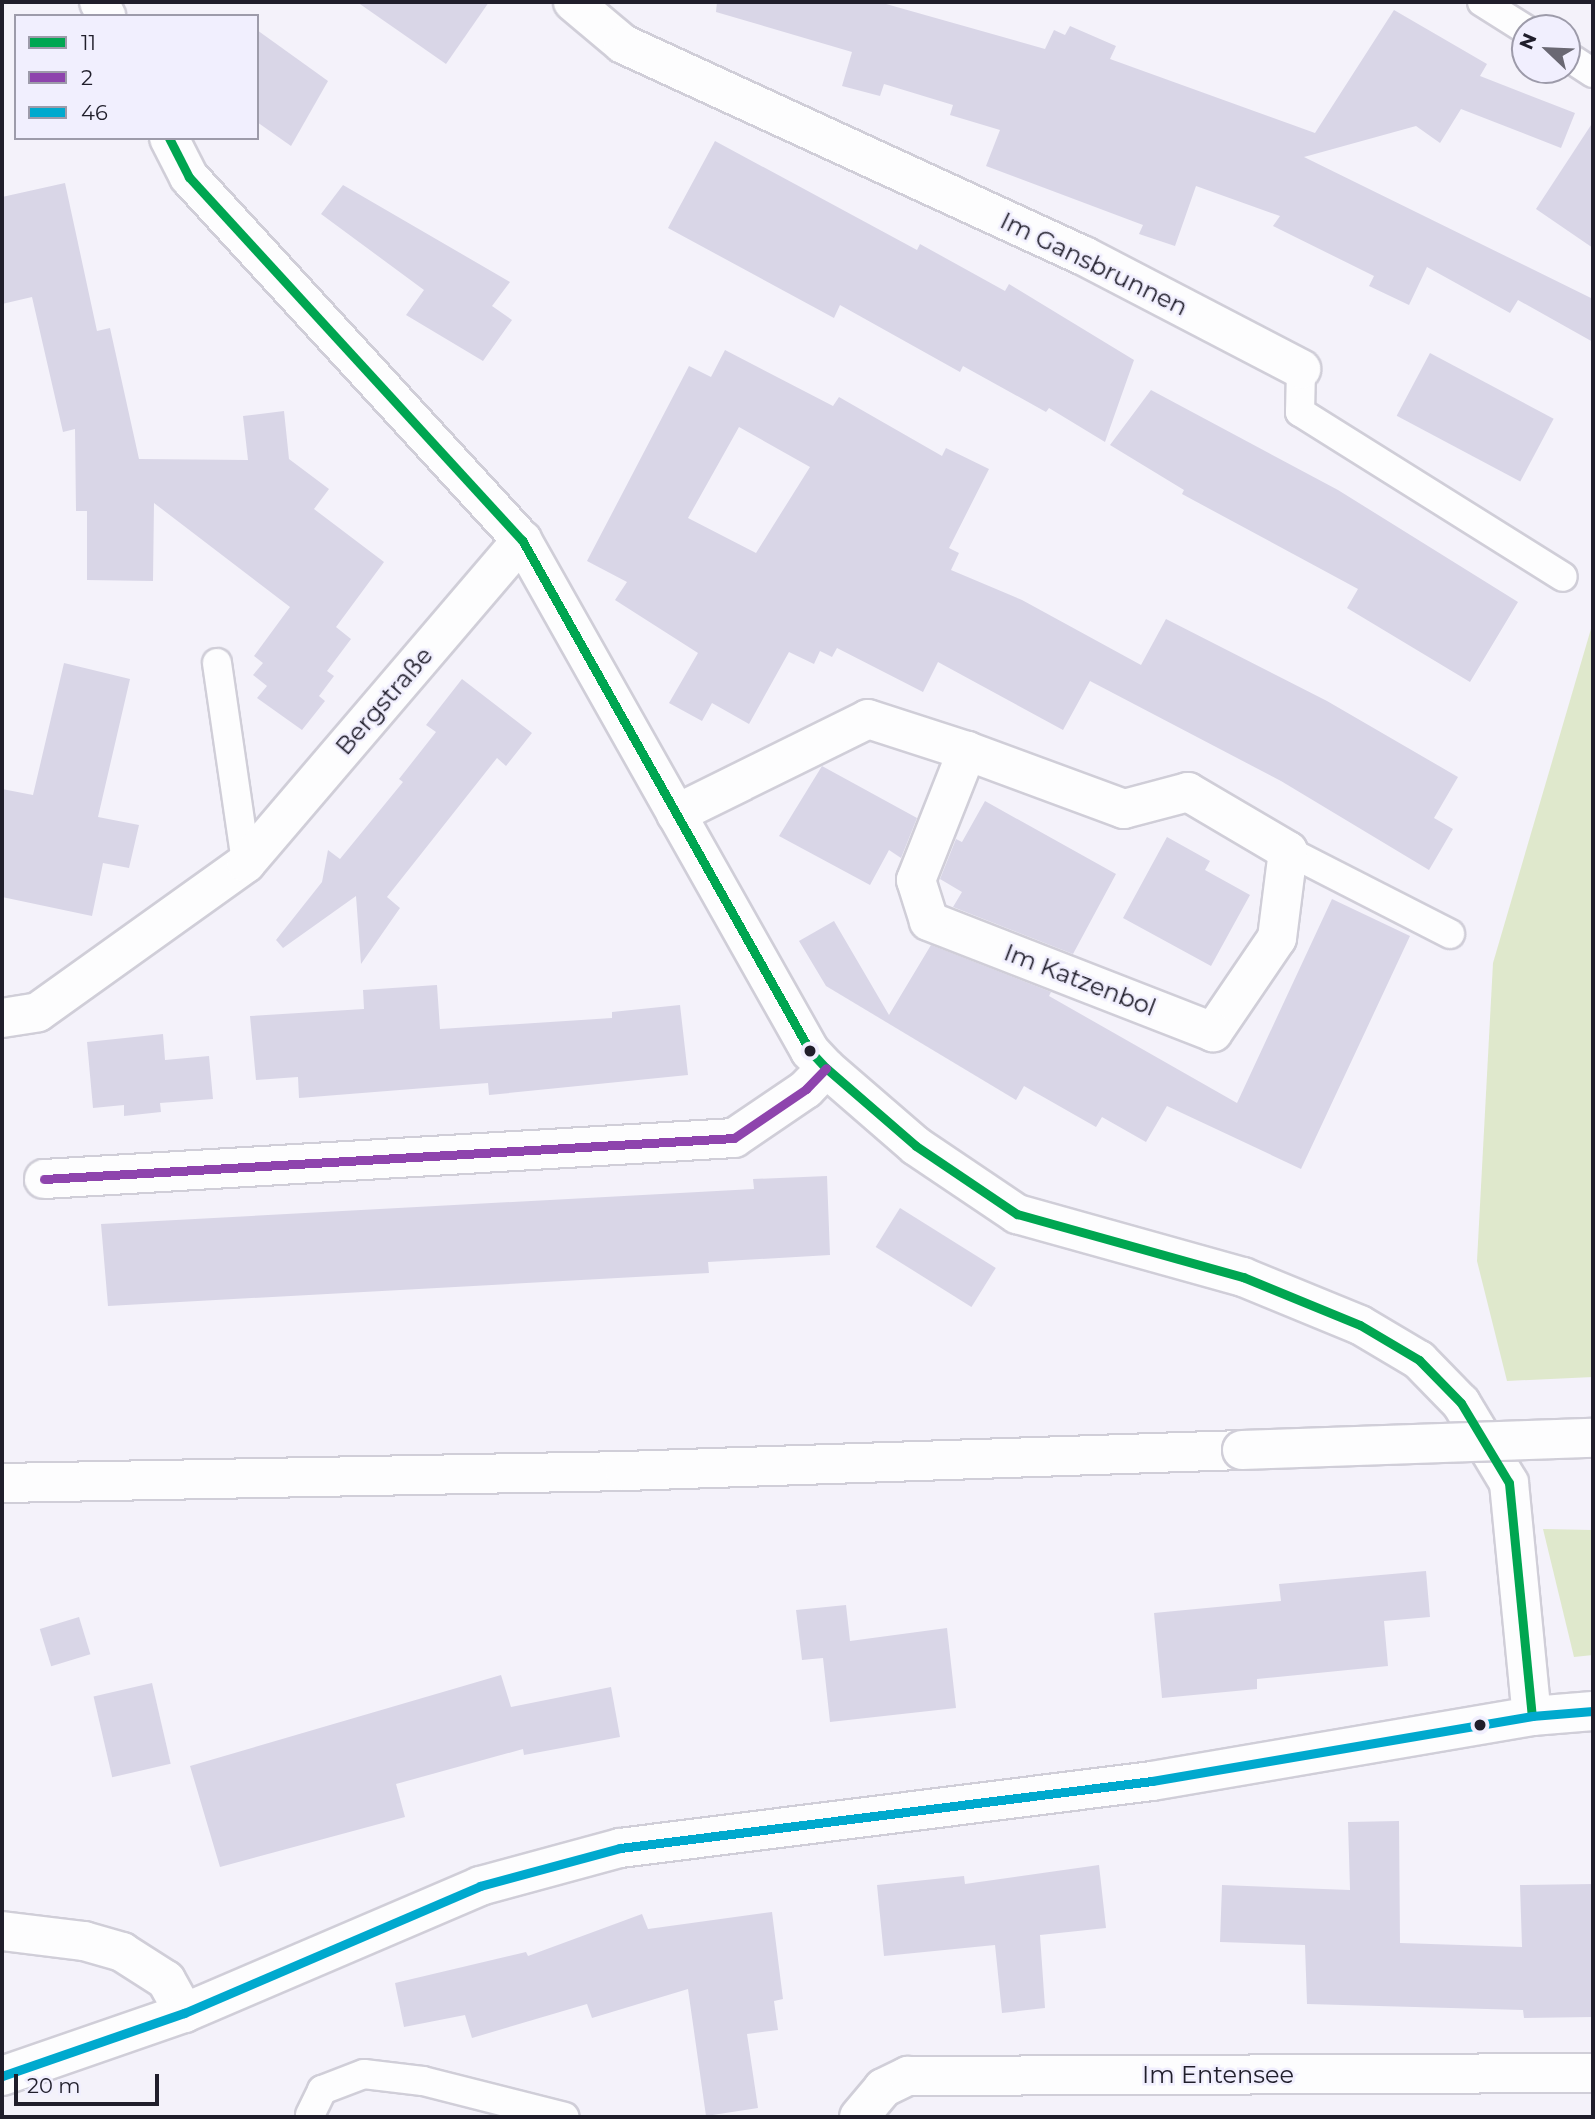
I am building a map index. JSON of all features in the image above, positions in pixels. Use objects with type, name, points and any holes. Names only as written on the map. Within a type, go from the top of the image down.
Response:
[{"type":"street","name":"Im Gansbrunnen","points":[[573,2],[623,44],[1084,256],[1301,369]]},
{"type":"street","points":[[170,140],[189,177],[522,540],[810,1051],[826,1068],[916,1146],[1017,1214],[1243,1277],[1360,1325],[1419,1360],[1461,1403],[1509,1483],[1532,1716]]},
{"type":"street","name":"Bergstraße","points":[[2,1018],[38,1012],[246,863],[522,540]]},
{"type":"street","points":[[676,814],[868,719],[967,751],[1124,809],[1188,792],[1288,851]]},
{"type":"street","name":"Im Katzenbol","points":[[967,751],[916,880],[929,921],[1213,1032],[1277,938],[1288,851]]},
{"type":"street","points":[[44,1180],[734,1138],[806,1089],[826,1068]]},
{"type":"street","points":[[2,1483],[1593,1438]]},
{"type":"street","points":[[2,2076],[184,2012],[426,1906],[620,1848],[1152,1781],[1532,1716],[1593,1711]]},
{"type":"street","points":[[2,1931],[84,1941],[122,1952],[166,1980],[184,2012]]},
{"type":"street","name":"Im Entensee","points":[[859,2117],[883,2088],[908,2076],[1593,2073]]},
{"type":"lane","points":[[1482,2],[1511,20]]},
{"type":"lane","name":"Im Gansbrunnen","points":[[1301,369],[1300,412],[1563,577]]},
{"type":"lane","points":[[217,663],[246,863]]},
{"type":"lane","points":[[1288,851],[1450,934]]},
{"type":"lane","points":[[310,2115],[322,2090],[364,2074],[423,2081],[565,2117]]},
{"type":"green space","points":[[1593,622],[1593,1377],[1507,1381],[1477,1261],[1493,963]]},
{"type":"green space","points":[[1543,1529],[1593,1530],[1593,1655],[1574,1657]]},
{"type":"building","points":[[357,2],[489,2],[446,64]]},
{"type":"building","points":[[717,2],[879,2],[1045,49],[1054,30],[1065,35],[1070,26],[1116,46],[1110,59],[1315,133],[1394,10],[1487,64],[1480,76],[1575,113],[1561,148],[1461,109],[1440,143],[1416,126],[1304,157],[1593,299],[1593,342],[1518,300],[1510,313],[1427,267],[1409,305],[1369,286],[1374,276],[1273,226],[1280,216],[1196,186],[1175,246],[1139,234],[1143,225],[986,166],[1000,130],[950,115],[953,105],[884,84],[880,96],[842,86],[852,52],[716,12]]},
{"type":"building","points":[[259,31],[328,81],[291,146],[259,123]]},
{"type":"building","points":[[1593,122],[1593,248],[1536,209]]},
{"type":"building","points":[[715,141],[917,250],[920,244],[1005,291],[1009,284],[1134,360],[1105,442],[1049,408],[1046,412],[963,366],[960,372],[840,305],[834,318],[668,228]]},
{"type":"building","points":[[65,183],[97,331],[110,328],[139,459],[248,460],[243,416],[284,411],[289,459],[329,489],[314,509],[384,562],[336,627],[351,639],[327,671],[334,676],[319,696],[325,701],[302,730],[257,698],[267,686],[253,675],[263,663],[254,656],[290,607],[154,503],[153,581],[87,580],[87,511],[76,511],[75,429],[63,432],[32,297],[2,304],[2,197]]},
{"type":"building","points":[[343,185],[510,282],[492,306],[512,320],[483,361],[406,315],[424,290],[321,214]]},
{"type":"building","points":[[725,350],[833,406],[839,397],[942,456],[946,448],[989,469],[949,548],[959,553],[951,570],[1022,600],[1141,665],[1166,619],[1327,701],[1458,777],[1434,818],[1453,829],[1429,870],[1281,781],[1090,681],[1063,730],[938,662],[923,692],[837,648],[832,657],[820,651],[814,664],[789,652],[749,724],[712,703],[702,721],[669,703],[698,653],[615,600],[627,582],[587,561],[689,366],[711,377]],"holes":[[[739,427],[810,467],[756,553],[688,518]]]},
{"type":"building","points":[[1430,353],[1554,419],[1520,481],[1397,416]]},
{"type":"building","points":[[1151,390],[1338,490],[1518,602],[1470,682],[1347,608],[1358,589],[1182,494],[1184,490],[1110,445]]},
{"type":"building","points":[[64,663],[130,679],[98,817],[139,825],[129,868],[103,863],[92,916],[2,897],[2,789],[33,795]]},
{"type":"building","points":[[462,679],[532,733],[506,766],[497,758],[387,897],[400,908],[361,964],[356,896],[283,948],[276,940],[322,882],[328,850],[340,859],[403,782],[399,779],[436,732],[426,725]]},
{"type":"building","points":[[822,766],[917,818],[901,858],[889,850],[870,885],[779,836]]},
{"type":"building","points":[[985,801],[1116,874],[1073,954],[953,907],[962,892],[940,879],[956,839],[962,842]]},
{"type":"building","points":[[1167,837],[1210,861],[1205,870],[1250,895],[1211,966],[1123,918]]},
{"type":"building","points":[[1332,899],[1410,936],[1301,1169],[1167,1106],[1146,1142],[1102,1117],[1096,1127],[1024,1086],[1016,1100],[826,986],[799,941],[834,921],[889,1015],[931,945],[1051,992],[1049,996],[1237,1103]]},
{"type":"building","points":[[437,985],[440,1029],[612,1018],[612,1012],[680,1005],[688,1075],[489,1095],[488,1083],[299,1098],[298,1077],[256,1080],[250,1016],[364,1009],[363,990]]},
{"type":"building","points":[[163,1034],[165,1060],[209,1056],[213,1099],[160,1103],[161,1112],[124,1116],[124,1105],[93,1108],[87,1042]]},
{"type":"building","points":[[827,1176],[830,1255],[708,1262],[709,1273],[108,1306],[101,1224],[754,1189],[753,1179]]},
{"type":"building","points":[[900,1208],[996,1268],[971,1307],[876,1247]]},
{"type":"building","points":[[1426,1571],[1430,1617],[1384,1621],[1388,1666],[1257,1679],[1257,1689],[1162,1698],[1154,1613],[1281,1601],[1279,1584]]},
{"type":"building","points":[[846,1605],[850,1641],[947,1628],[956,1708],[830,1722],[823,1658],[802,1660],[796,1610]]},
{"type":"building","points":[[79,1617],[90,1654],[51,1666],[40,1629]]},
{"type":"building","points":[[501,1675],[511,1707],[611,1687],[620,1737],[524,1755],[523,1749],[396,1784],[405,1817],[220,1867],[190,1766]]},
{"type":"building","points":[[152,1683],[171,1764],[112,1777],[94,1696]]},
{"type":"building","points":[[1399,1821],[1400,1943],[1522,1947],[1520,1885],[1593,1884],[1593,2017],[1524,2018],[1523,2010],[1307,2004],[1305,1945],[1220,1942],[1222,1885],[1350,1890],[1348,1822]]},
{"type":"building","points":[[1099,1865],[1106,1928],[1040,1935],[1045,2008],[1002,2013],[995,1945],[884,1956],[877,1885],[964,1876],[965,1884]]},
{"type":"building","points":[[772,1912],[783,1999],[774,2001],[778,2030],[747,2034],[758,2108],[706,2116],[688,1989],[592,2018],[587,2004],[472,2038],[465,2015],[404,2027],[395,1983],[526,1952],[528,1956],[642,1914],[648,1929]]},
{"type":"transit line","name":"11","points":[[170,140],[189,177],[522,540],[810,1051],[826,1068],[916,1146],[1017,1214],[1243,1277],[1360,1325],[1419,1360],[1461,1403],[1509,1483],[1532,1716]]},
{"type":"transit line","name":"2","points":[[44,1179],[734,1138],[806,1089],[826,1068]]},
{"type":"transit line","name":"46","points":[[2,2076],[184,2013],[480,1886],[620,1848],[1152,1781],[1532,1716],[1593,1711]]}]
